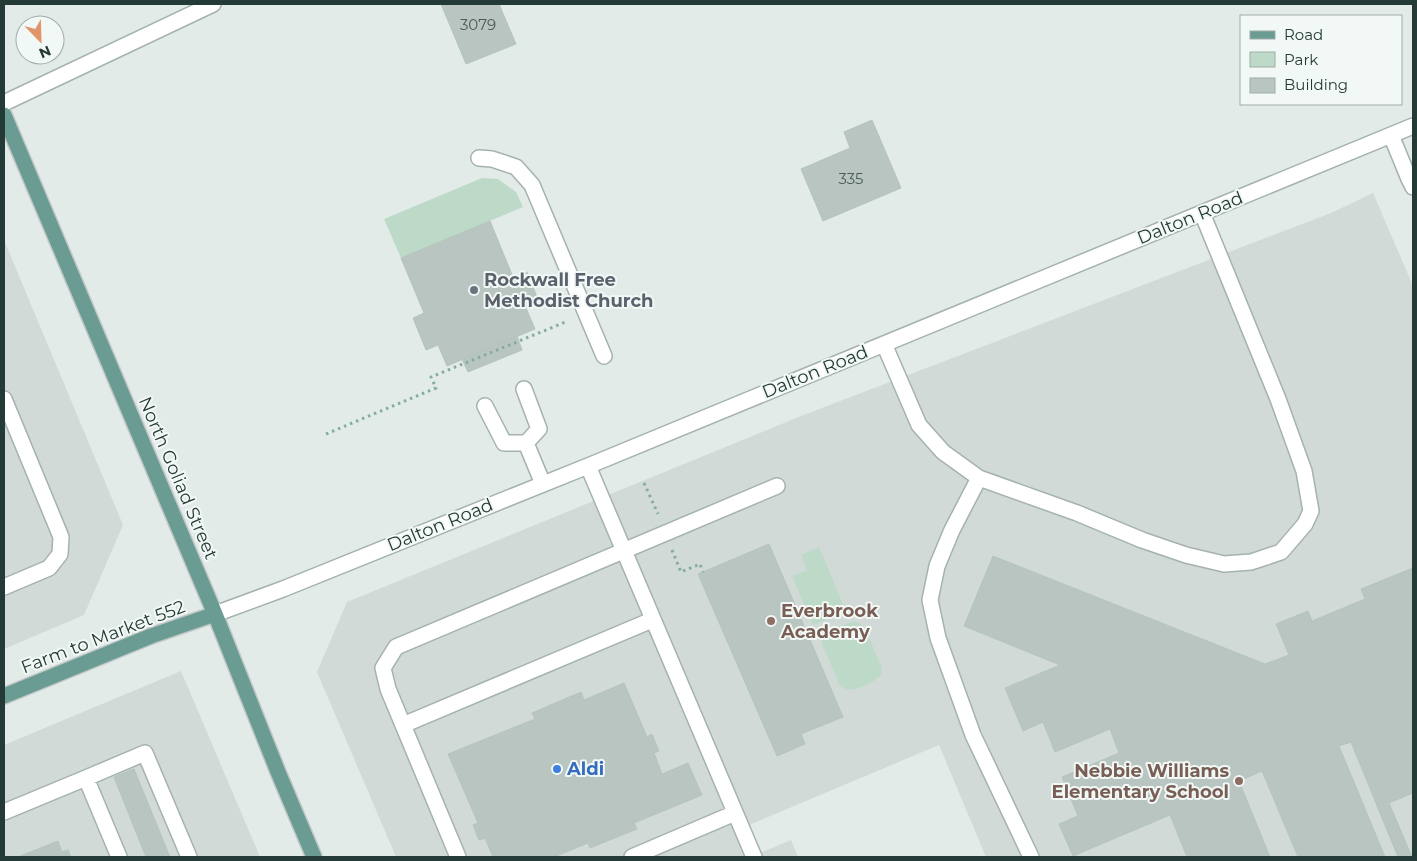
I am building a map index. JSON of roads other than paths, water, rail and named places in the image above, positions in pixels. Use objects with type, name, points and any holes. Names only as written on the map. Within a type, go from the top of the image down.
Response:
[{"type":"main road","name":"North Goliad Street","points":[[4,115],[215,614],[314,857]]},
{"type":"main road","name":"Farm to Market 552","points":[[4,696],[150,636],[215,614]]},
{"type":"street","points":[[4,103],[213,4]]},
{"type":"street","name":"Dalton Road","points":[[215,614],[283,589],[588,466],[1413,126]]},
{"type":"street","points":[[1391,135],[1413,187]]},
{"type":"street","points":[[479,158],[492,159],[516,167],[532,185],[604,356]]},
{"type":"street","points":[[884,344],[919,425],[943,452],[979,478],[1186,555],[1224,564],[1251,562],[1281,552],[1305,524],[1311,512],[1304,471],[1278,398],[1202,213]]},
{"type":"street","points":[[485,406],[504,443],[526,443],[539,429],[524,389]]},
{"type":"street","points":[[4,399],[61,537],[60,554],[49,568],[4,587]]},
{"type":"street","points":[[526,443],[543,484]]},
{"type":"street","points":[[588,466],[754,857]]},
{"type":"street","points":[[979,478],[952,530],[937,566],[930,600],[938,638],[973,735],[1031,857]]},
{"type":"street","points":[[458,857],[388,688],[383,668],[396,647],[777,486]]},
{"type":"street","points":[[403,725],[652,620]]},
{"type":"street","points":[[4,812],[145,753],[189,857]]},
{"type":"street","points":[[86,778],[119,857]]},
{"type":"street","points":[[632,857],[735,814]]},
{"type":"place","name":"Rockwall Free Methodist Church","points":[[474,290]]},
{"type":"place","name":"Everbrook Academy","points":[[771,621]]},
{"type":"place","name":"Aldi","points":[[557,769]]},
{"type":"place","name":"Nebbie Williams Elementary School","points":[[1239,781]]}]
